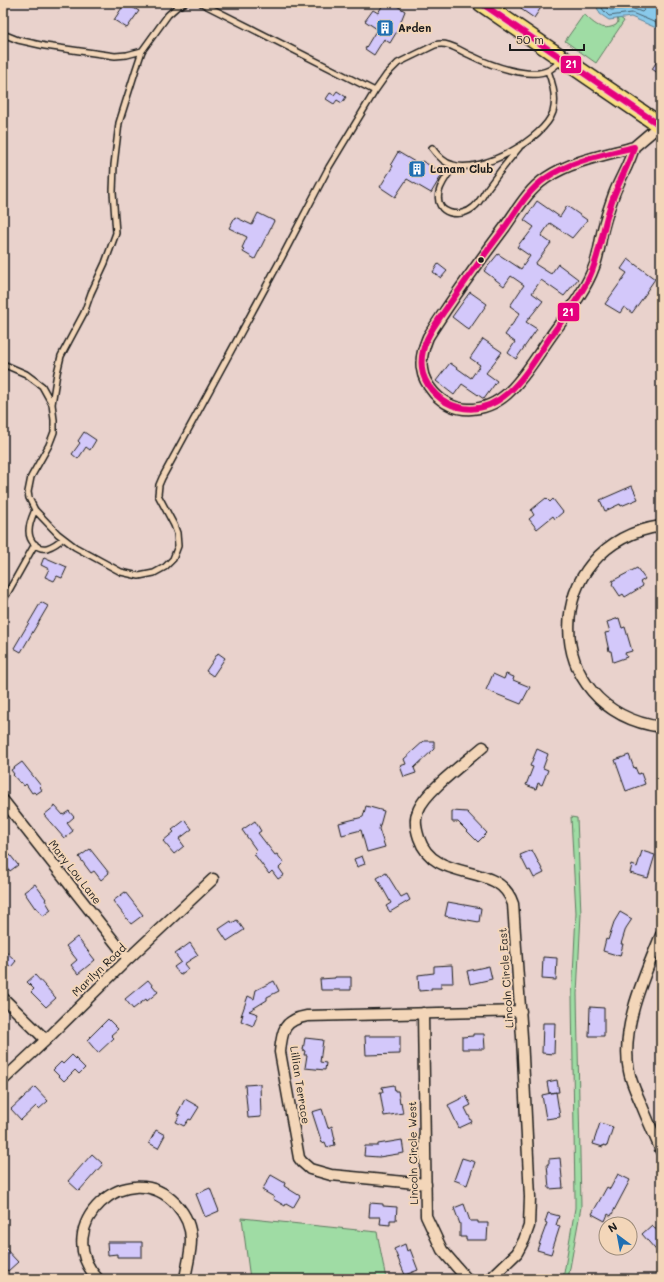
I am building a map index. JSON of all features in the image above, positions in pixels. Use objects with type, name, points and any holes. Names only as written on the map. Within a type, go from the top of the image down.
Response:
[{"type":"main road","points":[[481,3],[661,125]]},
{"type":"street","points":[[634,147],[614,193],[591,276],[514,387],[505,395],[488,405],[477,409],[469,410],[457,408],[447,404],[431,390],[424,378],[421,362],[428,337],[483,256],[531,192],[546,178],[573,165],[634,147],[661,125]]},
{"type":"street","points":[[661,526],[630,534],[610,546],[592,562],[576,590],[571,605],[569,636],[577,667],[594,694],[619,714],[648,725],[661,727]]},
{"type":"street","name":"Lincoln Circle East","points":[[483,747],[425,798],[417,812],[416,829],[422,845],[427,853],[437,862],[492,880],[502,885],[509,893],[513,904],[521,1011],[530,1197],[529,1226],[517,1253],[490,1279]]},
{"type":"street","name":"Mary Lou Lane","points":[[3,800],[128,959]]},
{"type":"street","name":"Marilyn Road","points":[[3,1080],[213,879]]},
{"type":"street","points":[[661,935],[643,980],[633,1012],[627,1049],[629,1071],[632,1083],[661,1151]]},
{"type":"street","points":[[3,998],[46,1040]]},
{"type":"street","name":"Lillian Terrace","points":[[426,1184],[331,1175],[310,1169],[302,1162],[280,1052],[281,1038],[285,1029],[290,1022],[297,1018],[307,1016],[521,1011]]},
{"type":"street","name":"Lincoln Circle West","points":[[423,1013],[426,1216],[442,1250],[466,1279]]},
{"type":"street","points":[[98,1279],[86,1259],[83,1243],[85,1227],[89,1217],[103,1200],[112,1194],[133,1188],[154,1190],[164,1195],[173,1201],[186,1218],[190,1229],[191,1240],[185,1279]]},
{"type":"lane","points":[[185,3],[178,6],[168,15],[142,51],[136,68],[118,130],[113,192],[116,233],[84,313],[61,356],[52,404],[54,432],[49,445],[31,477],[28,492],[29,498],[35,510],[63,538],[75,547],[121,572],[139,576],[154,573],[165,567],[173,559],[178,546],[177,533],[158,495],[159,485],[162,478],[329,167],[387,74],[398,63],[441,43],[447,44],[491,64],[518,72],[537,73],[548,71],[564,59]]},
{"type":"lane","points":[[201,3],[375,91]]},
{"type":"lane","points":[[3,34],[18,40],[45,46],[107,55],[127,55],[142,51]]},
{"type":"lane","points":[[454,166],[439,194],[440,204],[442,207],[452,214],[458,214],[474,208],[509,159],[524,143],[547,124],[553,111],[554,94],[553,84],[548,71]]},
{"type":"lane","points":[[432,148],[444,160],[454,166],[469,167],[494,160],[524,143]]},
{"type":"lane","points":[[3,364],[26,374],[42,386],[52,404]]},
{"type":"lane","points":[[35,510],[28,530],[29,537],[35,544],[42,548],[48,548],[63,538]]},
{"type":"lane","points":[[3,601],[35,544]]},
{"type":"green space","points":[[584,14],[598,26],[606,28],[616,25],[618,22],[617,16],[624,21],[596,63],[565,41]]},
{"type":"green space","points":[[571,817],[577,818],[581,914],[577,994],[581,1207],[568,1279],[563,1279],[575,1208],[572,996],[576,913]]},
{"type":"green space","points":[[242,1218],[377,1232],[386,1279],[250,1279]]},
{"type":"water","points":[[595,3],[647,3],[661,8],[661,30],[631,17],[609,20],[600,14]]},
{"type":"building","points":[[125,3],[139,11],[127,28],[114,20]]},
{"type":"building","name":"Arden","points":[[384,3],[392,3],[405,11],[401,21],[402,23],[390,43],[384,39],[374,55],[365,49],[377,29],[365,21],[373,10],[378,13]]},
{"type":"building","points":[[525,3],[544,3],[534,18],[521,9]]},
{"type":"building","points":[[661,55],[661,75],[652,69]]},
{"type":"building","points":[[337,91],[346,97],[342,103],[337,100],[334,104],[326,99],[330,93],[334,95]]},
{"type":"building","name":"Lanam Club","points":[[398,152],[420,165],[422,161],[443,173],[431,193],[407,179],[395,197],[380,187],[393,166],[391,164]]},
{"type":"building","points":[[537,201],[560,217],[567,206],[587,220],[572,238],[550,223],[541,236],[551,243],[535,264],[551,274],[558,264],[578,279],[564,296],[541,280],[532,293],[543,301],[526,322],[537,329],[516,359],[508,353],[515,342],[505,335],[520,313],[510,306],[524,285],[511,276],[504,286],[484,271],[498,254],[521,269],[530,256],[517,247],[534,227],[524,220]]},
{"type":"building","points":[[258,213],[274,221],[255,259],[243,252],[244,249],[242,248],[247,237],[229,228],[235,217],[252,225]]},
{"type":"building","points":[[628,259],[655,279],[632,313],[624,307],[620,313],[605,304],[627,273],[621,269]]},
{"type":"building","points":[[438,264],[447,271],[441,278],[433,272]]},
{"type":"building","points":[[470,292],[487,304],[469,330],[452,317]]},
{"type":"building","points":[[483,339],[502,352],[486,373],[497,381],[484,399],[462,384],[454,395],[436,381],[450,363],[471,378],[480,365],[470,358]]},
{"type":"building","points":[[84,432],[96,440],[90,450],[86,447],[78,459],[72,454],[80,443],[78,441]]},
{"type":"building","points":[[632,486],[638,499],[621,506],[620,504],[605,511],[600,500]]},
{"type":"building","points":[[546,498],[550,502],[553,499],[563,512],[555,519],[553,516],[537,529],[529,519],[534,515],[531,510]]},
{"type":"building","points":[[44,557],[67,567],[62,578],[57,576],[54,581],[45,577],[49,569],[41,565]]},
{"type":"building","points":[[637,568],[645,579],[640,582],[643,586],[625,597],[623,594],[620,596],[612,584],[612,581]]},
{"type":"building","points":[[41,602],[48,606],[21,652],[14,648]]},
{"type":"building","points":[[619,618],[622,628],[625,627],[632,651],[625,653],[627,657],[613,662],[605,633],[610,632],[607,622]]},
{"type":"building","points":[[218,653],[225,658],[213,676],[206,671]]},
{"type":"building","points":[[493,674],[504,679],[506,674],[514,677],[513,680],[530,687],[521,704],[486,690]]},
{"type":"building","points":[[424,741],[434,741],[434,749],[414,768],[416,773],[404,777],[400,766],[406,764],[404,759]]},
{"type":"building","points":[[537,749],[548,754],[543,768],[548,770],[542,785],[538,783],[536,789],[526,785],[533,767],[530,766]]},
{"type":"building","points":[[629,755],[634,768],[635,767],[638,774],[641,773],[645,784],[626,791],[615,760]]},
{"type":"building","points":[[22,762],[41,786],[40,787],[42,790],[36,794],[34,792],[32,793],[26,784],[24,786],[13,775],[14,774],[11,770]]},
{"type":"building","points":[[55,806],[63,815],[69,811],[74,817],[67,823],[73,831],[64,838],[44,815]]},
{"type":"building","points":[[366,806],[384,811],[379,829],[385,847],[367,852],[361,830],[342,835],[339,823],[363,817]]},
{"type":"building","points":[[452,811],[467,812],[487,833],[478,842],[458,822],[452,822]]},
{"type":"building","points":[[185,820],[192,829],[179,839],[184,846],[174,854],[163,841],[174,832],[172,830]]},
{"type":"building","points":[[255,821],[261,831],[258,833],[275,855],[277,854],[284,863],[279,868],[284,875],[278,879],[272,871],[269,874],[254,854],[257,851],[242,830]]},
{"type":"building","points":[[3,846],[18,865],[10,871],[3,862]]},
{"type":"building","points":[[90,849],[109,873],[101,880],[94,871],[91,873],[79,857]]},
{"type":"building","points":[[532,850],[544,873],[534,878],[530,870],[528,871],[520,855]]},
{"type":"building","points":[[642,851],[655,855],[648,878],[630,873],[632,865],[637,867]]},
{"type":"building","points":[[362,856],[365,864],[357,867],[354,859]]},
{"type":"building","points":[[386,873],[401,897],[407,894],[410,900],[390,912],[386,906],[391,903],[377,878]]},
{"type":"building","points":[[35,884],[46,899],[45,900],[51,910],[43,916],[36,907],[35,908],[24,892]]},
{"type":"building","points":[[125,892],[143,915],[131,924],[113,901]]},
{"type":"building","points":[[448,902],[481,908],[479,922],[445,916]]},
{"type":"building","points":[[620,912],[632,919],[626,928],[621,944],[623,944],[620,956],[603,951],[606,939],[608,940],[614,922]]},
{"type":"building","points":[[237,920],[244,930],[227,941],[219,929],[231,921],[232,923]]},
{"type":"building","points":[[77,937],[95,960],[78,974],[71,965],[77,960],[66,946]]},
{"type":"building","points":[[190,943],[198,955],[184,964],[188,969],[180,975],[174,967],[181,962],[175,954]]},
{"type":"building","points":[[3,949],[16,961],[11,967],[3,960]]},
{"type":"building","points":[[543,957],[557,958],[556,980],[542,979]]},
{"type":"building","points":[[452,965],[453,983],[441,983],[441,988],[431,988],[431,990],[419,991],[418,975],[434,973],[434,966]]},
{"type":"building","points":[[489,966],[492,979],[470,984],[467,971]]},
{"type":"building","points":[[35,975],[56,998],[46,1007],[31,992],[34,989],[27,982]]},
{"type":"building","points":[[351,977],[351,990],[321,990],[320,979]]},
{"type":"building","points":[[148,980],[158,992],[147,1001],[146,999],[133,1009],[125,999]]},
{"type":"building","points":[[274,981],[279,991],[267,997],[267,1000],[249,1011],[258,1014],[253,1026],[241,1021],[243,1014],[241,1016],[248,996],[254,999],[256,990]]},
{"type":"building","points":[[590,1007],[604,1008],[604,1036],[589,1036]]},
{"type":"building","points":[[108,1019],[118,1029],[111,1035],[114,1038],[98,1053],[87,1040]]},
{"type":"building","points":[[543,1023],[555,1023],[554,1054],[542,1053]]},
{"type":"building","points":[[473,1034],[484,1034],[485,1049],[462,1049],[462,1037],[473,1036]]},
{"type":"building","points":[[365,1036],[400,1036],[400,1054],[366,1055]]},
{"type":"building","points":[[305,1038],[323,1040],[320,1062],[326,1063],[325,1070],[305,1068],[307,1055],[304,1055],[305,1051],[303,1050]]},
{"type":"building","points":[[72,1055],[85,1068],[79,1074],[75,1070],[64,1081],[53,1070],[61,1062],[63,1064]]},
{"type":"building","points":[[557,1080],[559,1092],[549,1093],[547,1082]]},
{"type":"building","points":[[260,1084],[261,1117],[248,1118],[245,1085]]},
{"type":"building","points":[[394,1085],[395,1091],[398,1091],[403,1113],[384,1116],[380,1092],[383,1092],[382,1087]]},
{"type":"building","points":[[35,1087],[48,1101],[39,1109],[36,1106],[21,1120],[11,1109]]},
{"type":"building","points":[[556,1092],[560,1117],[546,1119],[542,1095]]},
{"type":"building","points":[[466,1096],[471,1105],[465,1108],[472,1122],[459,1128],[448,1105]]},
{"type":"building","points":[[185,1099],[199,1107],[191,1120],[189,1119],[184,1126],[176,1122],[180,1115],[177,1114]]},
{"type":"building","points":[[322,1109],[328,1128],[332,1126],[335,1140],[335,1145],[327,1147],[325,1142],[322,1143],[312,1112]]},
{"type":"building","points":[[600,1123],[613,1127],[607,1146],[603,1145],[603,1147],[593,1144]]},
{"type":"building","points":[[156,1130],[165,1135],[158,1148],[149,1143]]},
{"type":"building","points":[[402,1140],[404,1153],[379,1157],[364,1156],[365,1146],[378,1146],[378,1144]]},
{"type":"building","points":[[92,1154],[103,1164],[79,1191],[68,1181]]},
{"type":"building","points":[[462,1158],[475,1162],[467,1185],[454,1180]]},
{"type":"building","points":[[560,1158],[563,1188],[549,1189],[547,1164],[549,1164],[549,1159]]},
{"type":"building","points":[[618,1174],[630,1180],[611,1216],[608,1214],[607,1216],[598,1216],[598,1217],[592,1214],[607,1187],[610,1189]]},
{"type":"building","points":[[271,1175],[285,1183],[284,1186],[300,1196],[293,1208],[286,1204],[285,1206],[262,1190]]},
{"type":"building","points":[[210,1188],[219,1211],[205,1217],[196,1194]]},
{"type":"building","points":[[370,1203],[397,1207],[396,1220],[390,1220],[390,1225],[380,1224],[381,1217],[369,1217]]},
{"type":"building","points":[[464,1204],[470,1221],[488,1223],[487,1240],[466,1240],[466,1237],[460,1237],[460,1224],[454,1208]]},
{"type":"building","points":[[548,1213],[559,1216],[556,1225],[560,1226],[551,1254],[537,1250],[547,1223],[545,1222]]},
{"type":"building","points":[[652,1225],[661,1235],[661,1256],[642,1234]]},
{"type":"building","points":[[107,1242],[142,1242],[142,1257],[117,1257],[117,1254],[108,1255]]},
{"type":"building","points":[[405,1244],[407,1251],[410,1249],[418,1270],[405,1275],[394,1249]]},
{"type":"building","points":[[3,1246],[18,1262],[8,1271],[3,1266]]},
{"type":"transit line","name":"21","points":[[481,3],[661,126]]},
{"type":"transit line","name":"21","points":[[634,147],[607,216],[590,276],[577,299],[524,375],[502,398],[489,405],[474,409],[458,407],[441,399],[428,385],[423,374],[422,361],[425,343],[431,331],[522,202],[539,183],[566,167],[577,162],[634,147]]},
{"type":"place","name":"Arden","points":[[385,28]]},
{"type":"place","name":"Lanam Club","points":[[417,169]]}]
